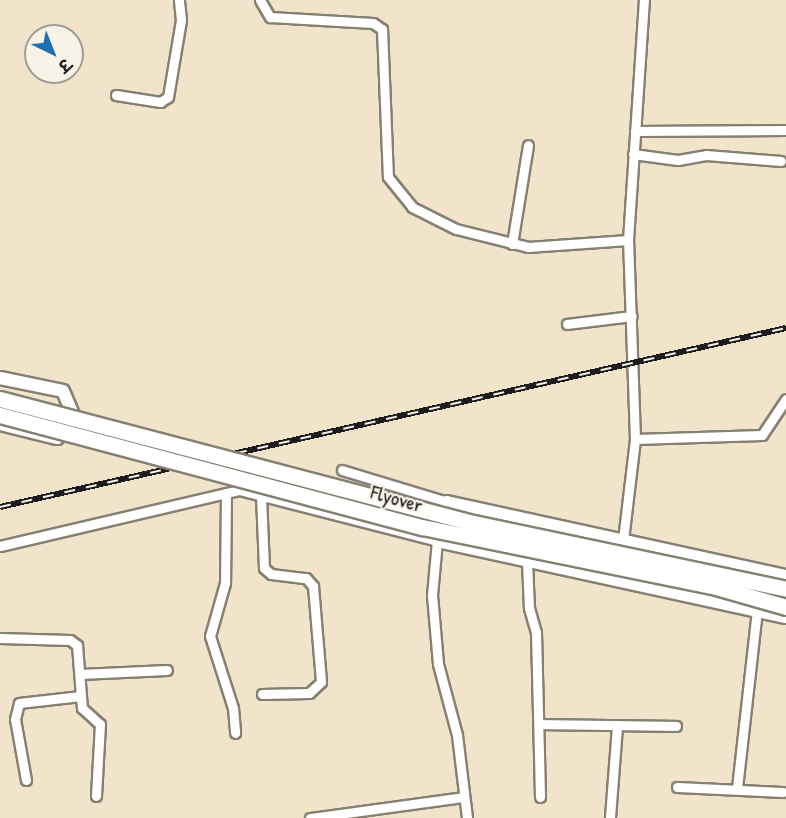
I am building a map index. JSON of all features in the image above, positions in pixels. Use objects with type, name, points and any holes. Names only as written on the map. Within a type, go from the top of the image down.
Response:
[{"type":"highway","name":"Flyover","points":[[0,399],[474,523],[786,589]]},
{"type":"highway","name":"Flyover","points":[[0,416],[422,527],[716,586],[786,607]]},
{"type":"street","points":[[116,95],[160,102],[168,97],[181,20],[179,0]]},
{"type":"street","points":[[260,0],[270,17],[380,26],[386,164],[393,188],[430,217],[512,244],[536,249],[628,240]]},
{"type":"street","points":[[623,540],[635,439],[628,240],[644,0]]},
{"type":"street","points":[[635,130],[786,130]]},
{"type":"street","points":[[512,244],[528,145]]},
{"type":"street","points":[[633,154],[678,160],[706,155],[781,161]]},
{"type":"street","points":[[567,324],[632,316]]},
{"type":"street","points":[[0,378],[63,391],[84,444],[0,424]]},
{"type":"street","points":[[635,439],[762,435],[786,399]]},
{"type":"street","points":[[342,470],[447,502],[786,576]]},
{"type":"street","points":[[0,546],[239,490],[437,541],[786,617]]},
{"type":"street","points":[[226,493],[225,583],[210,636],[233,708],[235,733]]},
{"type":"street","points":[[261,496],[264,568],[271,574],[306,578],[313,586],[321,682],[309,693],[262,694]]},
{"type":"street","points":[[447,502],[437,541],[432,595],[438,664],[457,735],[467,818]]},
{"type":"street","points":[[528,561],[540,723],[540,797]]},
{"type":"street","points":[[737,789],[757,610]]},
{"type":"street","points":[[0,638],[70,639],[79,650],[84,711],[100,724],[96,796]]},
{"type":"street","points":[[80,675],[167,670]]},
{"type":"street","points":[[26,780],[15,719],[19,703],[81,696]]},
{"type":"street","points":[[540,723],[676,726]]},
{"type":"street","points":[[610,817],[617,725]]},
{"type":"street","points":[[677,787],[783,792]]},
{"type":"street","points":[[310,818],[360,816],[464,797]]},
{"type":"railway","points":[[0,507],[786,328]]}]
